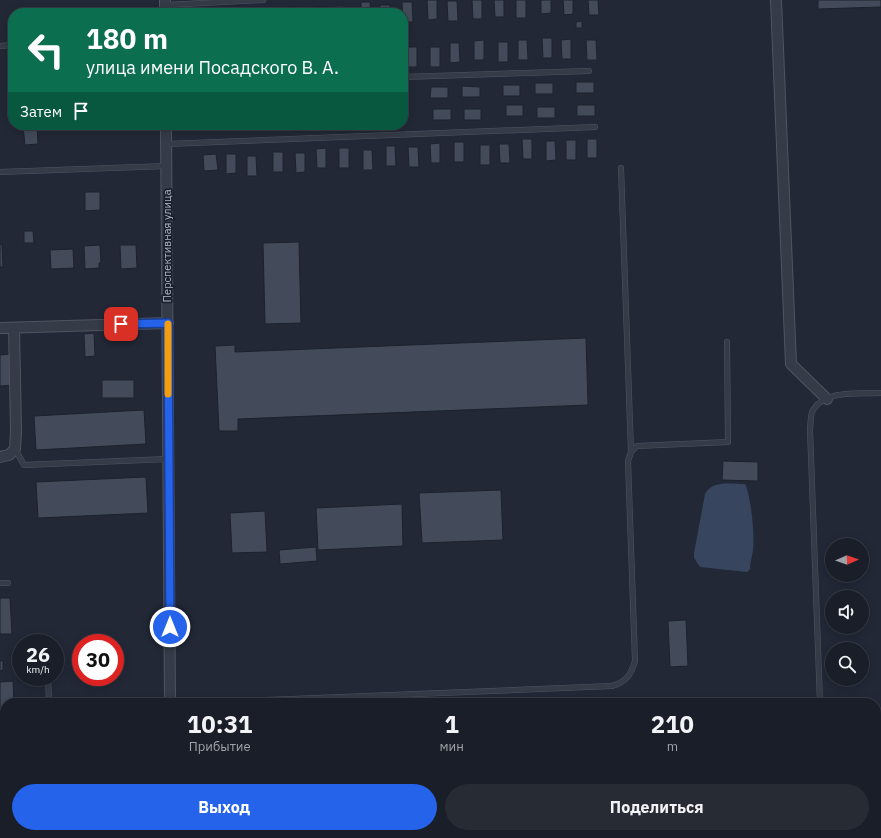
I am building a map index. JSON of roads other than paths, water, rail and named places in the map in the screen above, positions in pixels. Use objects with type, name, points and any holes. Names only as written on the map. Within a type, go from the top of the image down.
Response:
[{"type":"street","points":[[776,0],[790,364],[827,399]]},
{"type":"street","name":"Перспективная улица","points":[[166,130],[170,698]]},
{"type":"street","points":[[0,328],[168,323]]},
{"type":"street","points":[[0,457],[9,455],[15,449],[16,417],[14,328]]},
{"type":"lane","points":[[165,6],[263,0]]},
{"type":"lane","points":[[408,77],[589,71]]},
{"type":"lane","points":[[166,144],[595,127]]},
{"type":"lane","points":[[0,172],[167,166]]},
{"type":"lane","points":[[318,698],[612,686],[625,680],[632,670],[635,661],[628,461],[631,452],[621,168]]},
{"type":"lane","points":[[631,452],[637,446],[728,442],[726,342]]},
{"type":"lane","points":[[820,698],[810,429],[812,411],[821,401],[839,395],[881,394]]},
{"type":"lane","points":[[15,449],[24,466],[168,459]]},
{"type":"lane","points":[[0,583],[8,583]]},
{"type":"lane","points":[[48,686],[49,698]]},
{"type":"water","points":[[728,483],[745,484],[751,506],[753,526],[753,550],[750,569],[747,572],[700,567],[694,558],[694,553],[705,494],[712,487],[717,485]]}]
